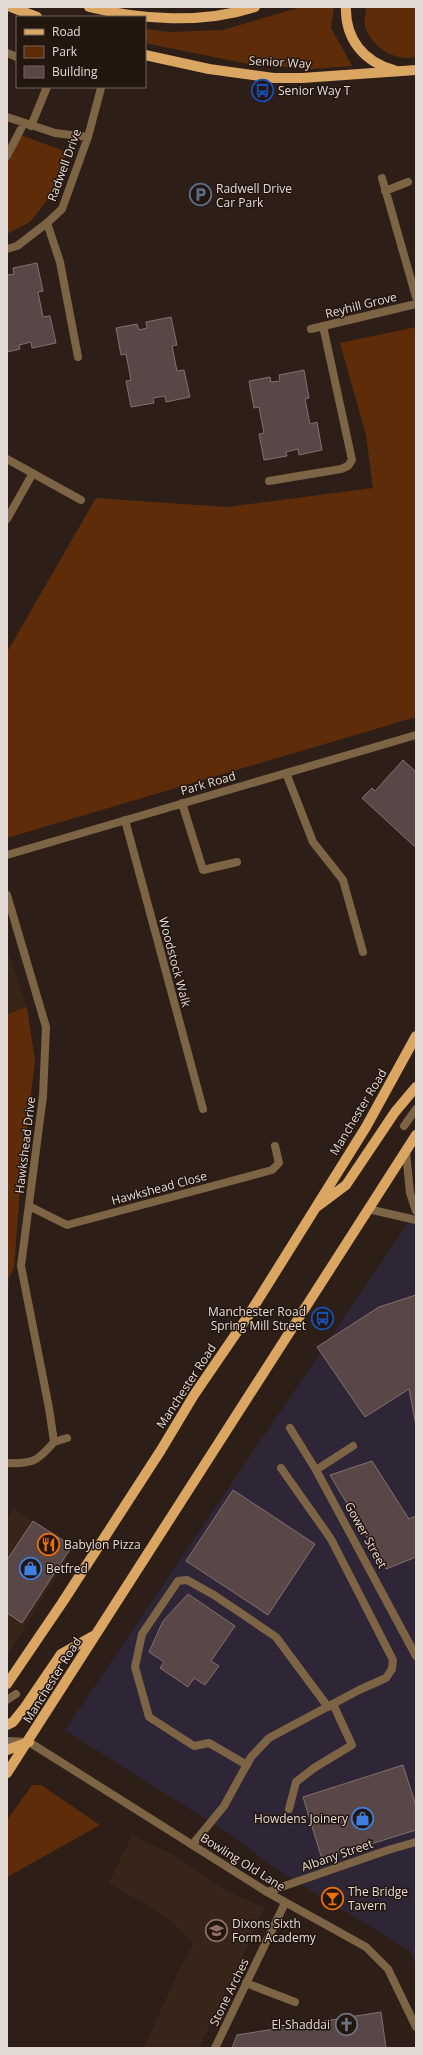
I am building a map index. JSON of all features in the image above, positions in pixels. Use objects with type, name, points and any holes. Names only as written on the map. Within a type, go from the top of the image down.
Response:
[{"type":"main road","points":[[11,7],[34,16]]},
{"type":"main road","points":[[89,7],[118,14],[144,16]]},
{"type":"main road","points":[[146,16],[171,18],[230,15],[255,7]]},
{"type":"main road","points":[[346,7],[346,24],[354,44],[367,57],[381,66],[402,73]]},
{"type":"main road","name":"Senior Way","points":[[146,55],[209,69],[274,78],[402,73],[416,70]]},
{"type":"main road","name":"Manchester Road","points":[[7,1684],[62,1603],[161,1450],[194,1395],[248,1316],[312,1211],[366,1127],[416,1036]]},
{"type":"main road","points":[[312,1211],[346,1185],[395,1112],[416,1087]]},
{"type":"main road","name":"Manchester Road","points":[[7,1773],[29,1742],[95,1635],[416,1135]]},
{"type":"main road","points":[[7,1725],[13,1722],[26,1707],[61,1654],[95,1635]]},
{"type":"main road","points":[[7,1750],[29,1742]]},
{"type":"street","points":[[7,156],[28,124],[46,88]]},
{"type":"street","name":"Radwell Drive","points":[[7,249],[17,246],[47,223],[62,209],[88,137],[101,88]]},
{"type":"street","points":[[7,116],[55,133],[88,137]]},
{"type":"street","points":[[382,178],[416,297]]},
{"type":"street","points":[[385,191],[408,182]]},
{"type":"street","points":[[47,223],[60,262],[78,357]]},
{"type":"street","name":"Reyhill Grove","points":[[311,329],[416,304]]},
{"type":"street","points":[[270,481],[341,469],[348,466],[352,460],[323,326]]},
{"type":"street","points":[[7,459],[81,500]]},
{"type":"street","points":[[7,519],[33,473]]},
{"type":"street","name":"Park Road","points":[[7,855],[416,735]]},
{"type":"street","points":[[286,773],[313,842],[343,880],[363,952]]},
{"type":"street","points":[[182,803],[204,870],[237,862]]},
{"type":"street","name":"Woodstock Walk","points":[[125,820],[203,1109]]},
{"type":"street","name":"Hawkshead Drive","points":[[7,895],[46,1027],[43,1096],[21,1266],[49,1408],[54,1442]]},
{"type":"street","points":[[404,1126],[416,1108]]},
{"type":"street","name":"Hawkshead Close","points":[[29,1206],[67,1225],[272,1170],[279,1163],[275,1146]]},
{"type":"street","points":[[406,1152],[410,1193],[416,1211]]},
{"type":"street","points":[[368,1209],[416,1220]]},
{"type":"street","name":"Gower Street","points":[[290,1428],[316,1470],[416,1656]]},
{"type":"street","points":[[7,1463],[28,1464],[42,1455],[54,1442],[67,1438]]},
{"type":"street","points":[[316,1470],[353,1446]]},
{"type":"street","points":[[192,1845],[224,1806],[251,1758],[269,1738],[386,1678],[392,1669],[394,1660],[331,1539],[281,1468]]},
{"type":"street","points":[[247,1765],[210,1743],[194,1746],[149,1717],[135,1667],[142,1634],[178,1581],[187,1580],[214,1595],[276,1637],[331,1705],[352,1745],[314,1768],[296,1782],[289,1809]]},
{"type":"street","points":[[7,1700],[16,1694]]},
{"type":"street","points":[[7,1741],[29,1742]]},
{"type":"street","name":"Bowling Old Lane","points":[[29,1742],[101,1789],[285,1903],[366,1947],[388,1969],[416,2027]]},
{"type":"street","name":"Albany Street","points":[[267,1892],[388,1850],[416,1842]]},
{"type":"street","name":"Stone Arches","points":[[215,2048],[285,1903]]},
{"type":"street","points":[[246,1983],[295,2002]]},
{"type":"shaded area","points":[[7,950],[27,1007],[7,1013]]},
{"type":"shaded area","points":[[416,1211],[416,1964],[410,1951],[279,1871],[231,1835],[65,1730]]},
{"type":"shaded area","points":[[14,1509],[74,1547],[7,1656],[7,1520]]},
{"type":"shaded area","name":"Dixons Sixth Form Academy","points":[[132,1835],[176,1856],[219,1887],[265,1908],[199,2048],[144,2048],[180,1968],[194,1943],[165,1916],[109,1883]]},
{"type":"green space","points":[[301,7],[334,7],[331,28],[352,66],[314,69],[248,64],[146,43],[146,29],[170,32],[223,30]]},
{"type":"green space","points":[[366,7],[416,7],[416,57],[408,58],[392,55],[378,46],[368,34],[365,26]]},
{"type":"green space","points":[[18,134],[67,152],[49,198],[30,222],[7,234],[7,156]]},
{"type":"green space","points":[[416,327],[416,717],[7,838],[7,652],[96,498],[227,507],[373,488],[366,435],[340,343]]},
{"type":"green space","points":[[27,1007],[35,1061],[21,1176],[14,1268],[8,1279],[9,1285],[7,1286],[7,1014]]},
{"type":"green space","points":[[32,1785],[41,1785],[100,1825],[7,1877],[7,1820]]},
{"type":"building","points":[[37,263],[43,291],[38,292],[43,317],[50,316],[56,343],[32,348],[31,342],[19,345],[20,349],[7,352],[7,275],[14,274],[13,268]]},
{"type":"building","points":[[171,317],[177,345],[172,346],[177,371],[184,370],[190,397],[166,402],[165,396],[153,398],[154,403],[131,407],[126,381],[131,380],[126,354],[121,355],[116,328],[137,324],[139,330],[147,328],[146,322]]},
{"type":"building","points":[[304,370],[309,398],[305,399],[310,424],[317,422],[322,450],[299,455],[298,449],[286,452],[287,456],[264,460],[259,434],[264,433],[259,407],[254,408],[249,381],[270,377],[271,382],[280,381],[279,375]]},
{"type":"building","points":[[403,760],[416,772],[416,844],[414,846],[362,798],[372,788],[375,791]]},
{"type":"building","points":[[416,1295],[416,1426],[409,1389],[365,1417],[317,1347],[379,1307]]},
{"type":"building","points":[[372,1461],[409,1519],[416,1516],[416,1557],[386,1569],[330,1475]]},
{"type":"building","points":[[233,1490],[315,1544],[268,1615],[186,1561]]},
{"type":"building","points":[[33,1521],[72,1546],[22,1623],[7,1613],[7,1560]]},
{"type":"building","points":[[188,1594],[235,1626],[211,1661],[219,1666],[205,1685],[194,1678],[188,1687],[160,1668],[164,1662],[149,1652],[163,1621]]},
{"type":"building","name":"Howdens Joinery","points":[[403,1765],[416,1806],[416,1830],[322,1859],[303,1797]]},
{"type":"building","name":"El-Shaddai","points":[[381,2012],[386,2048],[232,2048],[237,2035]]},
{"type":"place","name":"Senior Way T","points":[[263,90]]},
{"type":"place","name":"Radwell Drive Car Park","points":[[201,195]]},
{"type":"place","name":"Manchester Road Spring Mill Street","points":[[322,1318]]},
{"type":"place","name":"Babylon Pizza","points":[[48,1544]]},
{"type":"place","name":"Betfred","points":[[31,1568]]},
{"type":"place","name":"Howdens Joinery","points":[[363,1818]]},
{"type":"place","name":"The Bridge Tavern","points":[[332,1898]]},
{"type":"place","name":"Dixons Sixth Form Academy","points":[[217,1930]]},
{"type":"place","name":"El-Shaddai","points":[[346,2024]]}]
